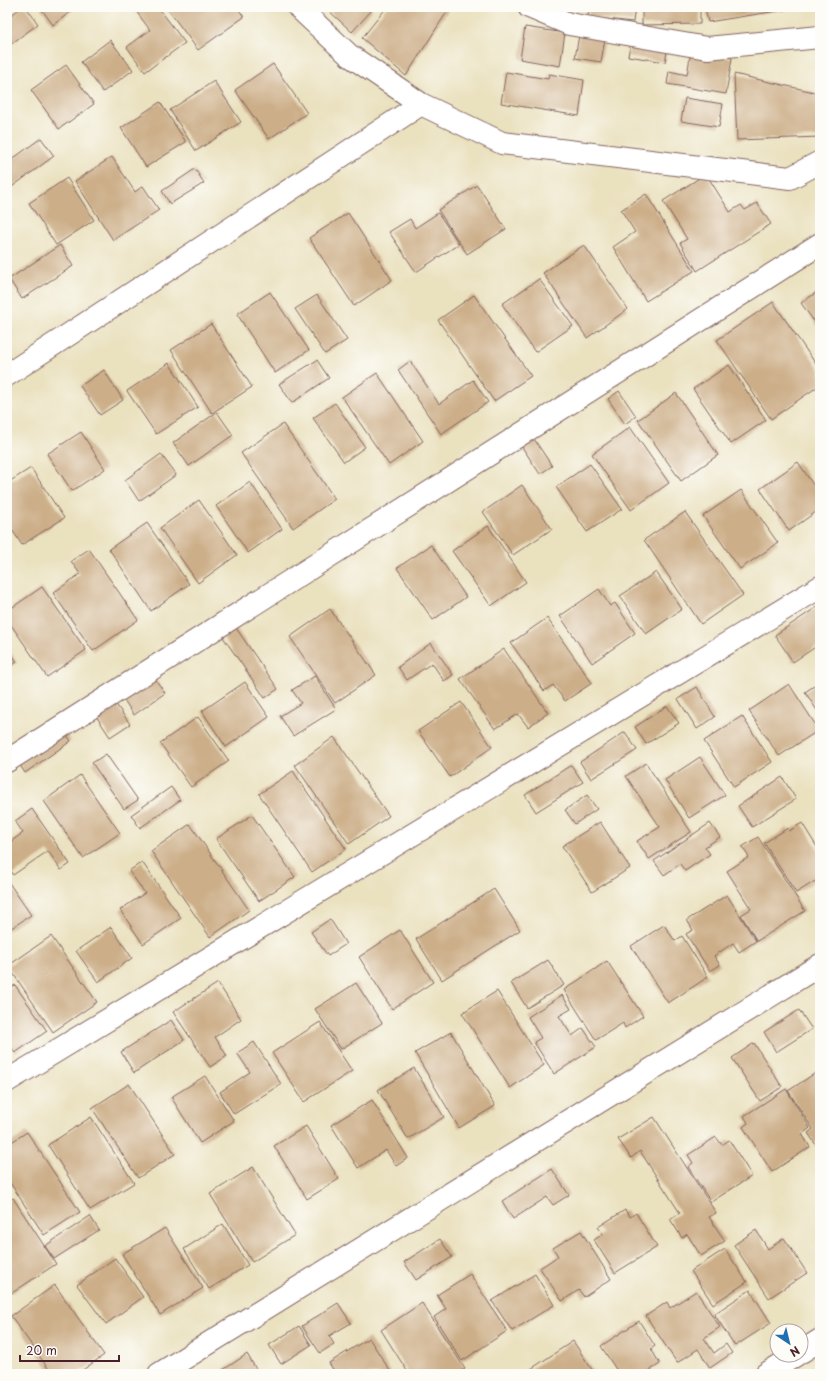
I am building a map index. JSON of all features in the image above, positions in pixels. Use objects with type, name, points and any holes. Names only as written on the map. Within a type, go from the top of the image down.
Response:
[{"type":"street","points":[[298,7],[349,55],[421,104],[502,143],[790,178],[820,162]]},
{"type":"street","points":[[529,7],[569,24],[707,48],[820,37]]},
{"type":"street","points":[[7,375],[421,104]]},
{"type":"street","points":[[7,761],[820,244]]},
{"type":"street","points":[[7,1082],[820,587]]},
{"type":"street","points":[[158,1374],[820,964]]},
{"type":"street","points":[[809,1347],[820,1340]]},
{"type":"street","points":[[766,1374],[783,1363]]},
{"type":"building","points":[[22,7],[26,7],[38,24],[7,47],[7,18]]},
{"type":"building","points":[[40,7],[77,7],[53,25]]},
{"type":"building","points":[[133,7],[158,7],[185,43],[145,72],[127,47],[150,30]]},
{"type":"building","points":[[166,7],[237,7],[244,17],[198,50]]},
{"type":"building","points":[[331,7],[370,7],[372,10],[352,32],[328,10]]},
{"type":"building","points":[[387,7],[450,7],[406,76],[362,38]]},
{"type":"building","points":[[589,7],[635,7],[633,22],[588,17]]},
{"type":"building","points":[[642,7],[700,7],[700,24],[642,25]]},
{"type":"building","points":[[705,7],[796,7],[796,8],[708,22]]},
{"type":"building","points":[[525,27],[565,33],[560,66],[520,59]]},
{"type":"building","points":[[579,35],[605,39],[601,62],[575,58]]},
{"type":"building","points":[[110,40],[133,70],[103,92],[81,62]]},
{"type":"building","points":[[631,41],[668,47],[665,62],[628,56]]},
{"type":"building","points":[[691,51],[732,58],[726,94],[667,84],[669,71],[687,75]]},
{"type":"building","points":[[273,64],[307,113],[269,139],[235,90]]},
{"type":"building","points":[[66,65],[94,104],[59,129],[31,90]]},
{"type":"building","points":[[506,72],[548,79],[549,74],[584,80],[579,116],[501,103]]},
{"type":"building","points":[[734,74],[814,92],[820,106],[820,137],[737,140]]},
{"type":"building","points":[[214,81],[241,122],[196,151],[170,110]]},
{"type":"building","points":[[685,98],[723,104],[719,127],[681,121]]},
{"type":"building","points":[[160,102],[186,142],[146,167],[121,128]]},
{"type":"building","points":[[41,138],[54,156],[9,189],[7,187],[7,163]]},
{"type":"building","points":[[112,157],[135,192],[143,186],[159,210],[113,240],[75,181]]},
{"type":"building","points":[[195,169],[204,183],[170,204],[162,191]]},
{"type":"building","points":[[706,174],[730,212],[741,205],[745,210],[757,203],[771,224],[697,271],[680,243],[687,239],[663,201]]},
{"type":"building","points":[[67,178],[94,220],[56,245],[29,203]]},
{"type":"building","points":[[477,185],[506,229],[467,254],[438,210]]},
{"type":"building","points":[[646,194],[694,271],[646,301],[613,247],[635,232],[621,210]]},
{"type":"building","points":[[348,213],[392,280],[354,306],[309,238]]},
{"type":"building","points":[[438,213],[459,244],[416,272],[389,232],[410,219],[415,228]]},
{"type":"building","points":[[60,245],[73,266],[22,299],[9,279]]},
{"type":"building","points":[[584,245],[628,309],[587,338],[543,273]]},
{"type":"building","points":[[539,279],[573,326],[535,352],[502,304]]},
{"type":"building","points":[[820,290],[820,330],[801,303]]},
{"type":"building","points":[[270,292],[309,350],[275,373],[237,314]]},
{"type":"building","points":[[317,295],[347,340],[325,354],[295,309]]},
{"type":"building","points":[[474,295],[531,376],[494,401],[438,320]]},
{"type":"building","points":[[773,302],[820,370],[820,385],[771,419],[717,340]]},
{"type":"building","points":[[211,324],[252,387],[212,413],[171,350]]},
{"type":"building","points":[[317,360],[329,378],[292,403],[279,384]]},
{"type":"building","points":[[410,361],[439,404],[473,380],[488,402],[441,434],[398,370]]},
{"type":"building","points":[[169,363],[198,407],[156,434],[127,391]]},
{"type":"building","points":[[729,365],[766,420],[731,444],[693,389]]},
{"type":"building","points":[[104,370],[123,400],[100,415],[80,386]]},
{"type":"building","points":[[377,373],[423,441],[389,465],[342,397]]},
{"type":"building","points":[[619,391],[636,416],[625,424],[608,399]]},
{"type":"building","points":[[676,393],[718,455],[681,481],[638,420]]},
{"type":"building","points":[[335,403],[365,447],[344,462],[313,418]]},
{"type":"building","points":[[217,412],[233,435],[189,466],[173,443]]},
{"type":"building","points":[[283,424],[335,499],[293,528],[241,453]]},
{"type":"building","points":[[630,427],[669,483],[631,510],[592,454]]},
{"type":"building","points":[[81,432],[105,469],[72,491],[47,454]]},
{"type":"building","points":[[530,433],[552,466],[540,474],[518,441]]},
{"type":"building","points":[[161,454],[176,475],[139,501],[125,480]]},
{"type":"building","points":[[798,462],[820,495],[820,509],[789,531],[760,489]]},
{"type":"building","points":[[590,464],[622,509],[587,532],[556,487]]},
{"type":"building","points":[[31,468],[64,518],[22,545],[7,522],[7,483]]},
{"type":"building","points":[[250,482],[282,529],[248,553],[216,506]]},
{"type":"building","points":[[522,485],[552,529],[513,555],[483,512]]},
{"type":"building","points":[[741,490],[778,543],[740,569],[703,516]]},
{"type":"building","points":[[199,500],[237,555],[198,583],[160,528]]},
{"type":"building","points":[[685,512],[743,595],[701,624],[644,540]]},
{"type":"building","points":[[147,523],[189,584],[151,611],[109,549]]},
{"type":"building","points":[[488,526],[526,582],[491,606],[452,551]]},
{"type":"building","points":[[431,545],[466,597],[433,620],[397,568]]},
{"type":"building","points":[[89,549],[138,620],[93,651],[53,593],[80,574],[71,561]]},
{"type":"building","points":[[656,572],[682,609],[646,634],[620,596]]},
{"type":"building","points":[[42,587],[86,650],[47,677],[7,619],[7,611]]},
{"type":"building","points":[[599,589],[610,606],[615,603],[635,633],[592,663],[560,616]]},
{"type":"building","points":[[820,605],[820,644],[793,662],[775,635]]},
{"type":"building","points":[[330,609],[376,675],[335,703],[290,637]]},
{"type":"building","points":[[547,618],[592,683],[565,701],[553,685],[544,691],[511,643]]},
{"type":"building","points":[[236,628],[278,689],[265,698],[223,637]]},
{"type":"building","points":[[431,643],[453,675],[444,681],[432,663],[407,680],[398,667]]},
{"type":"building","points":[[7,647],[17,662],[7,669]]},
{"type":"building","points":[[504,649],[548,713],[528,727],[518,714],[495,729],[460,679]]},
{"type":"building","points":[[153,676],[165,693],[134,715],[122,697]]},
{"type":"building","points":[[315,676],[336,709],[293,736],[280,716],[301,703],[292,690]]},
{"type":"building","points":[[245,682],[269,717],[226,747],[202,711]]},
{"type":"building","points":[[820,682],[820,715],[805,692]]},
{"type":"building","points":[[789,684],[819,730],[779,756],[749,711]]},
{"type":"building","points":[[697,687],[715,717],[697,729],[678,699]]},
{"type":"building","points":[[461,702],[492,747],[450,777],[418,731]]},
{"type":"building","points":[[115,703],[130,724],[110,737],[96,716]]},
{"type":"building","points":[[667,706],[679,723],[646,744],[635,727]]},
{"type":"building","points":[[742,716],[772,762],[734,787],[704,741]]},
{"type":"building","points":[[198,717],[229,761],[191,787],[160,743]]},
{"type":"building","points":[[62,728],[71,741],[25,773],[16,759]]},
{"type":"building","points":[[625,732],[637,750],[591,779],[580,762]]},
{"type":"building","points":[[334,737],[389,816],[349,844],[295,765]]},
{"type":"building","points":[[106,754],[138,800],[124,809],[92,763]]},
{"type":"building","points":[[700,757],[725,795],[689,818],[665,780]]},
{"type":"building","points":[[646,763],[691,832],[649,859],[637,841],[660,827],[626,776]]},
{"type":"building","points":[[571,765],[583,782],[536,812],[525,795]]},
{"type":"building","points":[[293,771],[346,849],[312,872],[259,794]]},
{"type":"building","points":[[80,775],[120,833],[83,858],[44,801]]},
{"type":"building","points":[[782,777],[796,799],[752,827],[738,806]]},
{"type":"building","points":[[171,787],[180,800],[140,828],[131,815]]},
{"type":"building","points":[[587,795],[597,809],[575,824],[565,810]]},
{"type":"building","points":[[32,809],[70,864],[61,870],[48,851],[13,875],[7,867],[7,844],[23,833],[15,821]]},
{"type":"building","points":[[252,815],[295,877],[259,901],[216,839]]},
{"type":"building","points":[[600,822],[630,868],[592,892],[562,846]]},
{"type":"building","points":[[710,823],[720,837],[705,847],[710,854],[685,871],[680,864],[664,875],[654,861]]},
{"type":"building","points":[[802,823],[820,852],[820,878],[796,893],[764,843],[788,828],[789,831]]},
{"type":"building","points":[[190,824],[249,910],[210,937],[151,851]]},
{"type":"building","points":[[758,837],[805,911],[757,941],[741,915],[751,909],[727,871],[749,857],[742,847]]},
{"type":"building","points":[[142,862],[181,918],[143,944],[120,910],[145,893],[129,871]]},
{"type":"building","points":[[7,880],[31,915],[7,931]]},
{"type":"building","points":[[494,889],[520,930],[442,980],[416,939]]},
{"type":"building","points":[[727,895],[756,941],[739,952],[733,943],[714,956],[720,965],[710,971],[686,934],[693,930],[687,920]]},
{"type":"building","points":[[330,919],[346,944],[328,956],[311,932]]},
{"type":"building","points":[[664,925],[675,941],[682,936],[708,977],[668,1003],[631,946]]},
{"type":"building","points":[[111,927],[132,958],[98,982],[76,951]]},
{"type":"building","points":[[400,930],[433,982],[392,1009],[359,957]]},
{"type":"building","points":[[51,936],[97,1002],[53,1032],[8,966]]},
{"type":"building","points":[[548,960],[564,985],[527,1008],[511,983]]},
{"type":"building","points":[[607,961],[643,1016],[625,1028],[623,1023],[596,1040],[564,990]]},
{"type":"building","points":[[218,983],[241,1019],[215,1037],[227,1056],[210,1067],[173,1012]]},
{"type":"building","points":[[356,983],[382,1023],[341,1049],[315,1009]]},
{"type":"building","points":[[15,985],[47,1031],[15,1053],[7,1041],[7,990]]},
{"type":"building","points":[[497,991],[544,1065],[510,1088],[462,1013]]},
{"type":"building","points":[[562,995],[571,1009],[559,1016],[572,1036],[583,1028],[596,1047],[554,1074],[534,1042],[541,1038],[528,1017]]},
{"type":"building","points":[[799,1010],[812,1029],[776,1052],[764,1032]]},
{"type":"building","points":[[171,1020],[184,1040],[134,1073],[121,1052]]},
{"type":"building","points":[[320,1022],[352,1071],[304,1102],[272,1053]]},
{"type":"building","points":[[451,1032],[495,1106],[459,1128],[415,1053]]},
{"type":"building","points":[[254,1042],[281,1084],[234,1114],[220,1092],[250,1072],[237,1053]]},
{"type":"building","points":[[754,1043],[782,1087],[760,1101],[732,1058]]},
{"type":"building","points":[[414,1068],[444,1117],[408,1139],[378,1090]]},
{"type":"building","points":[[820,1070],[820,1151],[808,1133],[813,1129],[788,1091]]},
{"type":"building","points":[[205,1076],[234,1121],[200,1143],[171,1097]]},
{"type":"building","points":[[129,1084],[175,1154],[138,1178],[92,1108]]},
{"type":"building","points":[[786,1089],[810,1128],[802,1134],[810,1147],[772,1172],[743,1127],[748,1123],[744,1116]]},
{"type":"building","points":[[372,1100],[408,1158],[396,1166],[386,1150],[358,1168],[331,1125]]},
{"type":"building","points":[[91,1117],[134,1183],[90,1210],[48,1145]]},
{"type":"building","points":[[654,1117],[716,1213],[709,1217],[725,1241],[701,1256],[687,1234],[682,1238],[670,1219],[680,1213],[640,1151],[631,1158],[618,1139]]},
{"type":"building","points":[[306,1126],[339,1179],[307,1199],[274,1146]]},
{"type":"building","points":[[27,1132],[80,1212],[44,1235],[7,1178],[7,1145]]},
{"type":"building","points":[[716,1137],[722,1145],[729,1140],[752,1176],[711,1202],[688,1167],[693,1163],[688,1155]]},
{"type":"building","points":[[253,1167],[295,1235],[252,1262],[210,1194]]},
{"type":"building","points":[[552,1169],[569,1195],[553,1205],[547,1197],[513,1219],[502,1201]]},
{"type":"building","points":[[13,1198],[56,1264],[12,1293],[7,1285],[7,1202]]},
{"type":"building","points":[[625,1210],[630,1217],[636,1213],[657,1247],[615,1273],[594,1240],[603,1234],[598,1227]]},
{"type":"building","points":[[90,1216],[99,1230],[54,1259],[45,1246]]},
{"type":"building","points":[[223,1224],[248,1265],[209,1289],[184,1249]]},
{"type":"building","points":[[165,1228],[203,1288],[160,1315],[122,1254]]},
{"type":"building","points":[[756,1230],[768,1249],[784,1238],[807,1273],[769,1298],[734,1245]]},
{"type":"building","points":[[581,1231],[611,1279],[584,1297],[579,1290],[562,1301],[540,1268],[558,1256],[553,1248]]},
{"type":"building","points":[[440,1239],[452,1257],[416,1280],[404,1262]]},
{"type":"building","points":[[725,1249],[747,1282],[713,1304],[691,1271]]},
{"type":"building","points":[[115,1258],[143,1297],[106,1324],[77,1285]]},
{"type":"building","points":[[470,1274],[507,1331],[462,1361],[434,1317],[446,1309],[437,1295]]},
{"type":"building","points":[[535,1274],[554,1305],[512,1331],[492,1301]]},
{"type":"building","points":[[55,1285],[104,1355],[77,1374],[52,1374],[11,1316]]},
{"type":"building","points":[[750,1290],[771,1323],[735,1346],[714,1314]]},
{"type":"building","points":[[696,1291],[720,1327],[704,1338],[714,1353],[726,1344],[732,1353],[710,1368],[698,1349],[677,1363],[646,1316],[667,1302],[670,1308]]},
{"type":"building","points":[[338,1303],[351,1323],[329,1336],[334,1344],[320,1353],[302,1326]]},
{"type":"building","points":[[422,1303],[465,1369],[457,1374],[409,1374],[381,1330]]},
{"type":"building","points":[[639,1321],[655,1346],[651,1349],[660,1364],[644,1374],[619,1374],[601,1346]]},
{"type":"building","points":[[299,1326],[311,1345],[281,1364],[269,1345]]},
{"type":"building","points":[[369,1338],[392,1374],[336,1374],[329,1363]]},
{"type":"building","points":[[573,1341],[595,1374],[534,1374],[531,1369]]},
{"type":"building","points":[[247,1354],[259,1374],[217,1374]]}]
